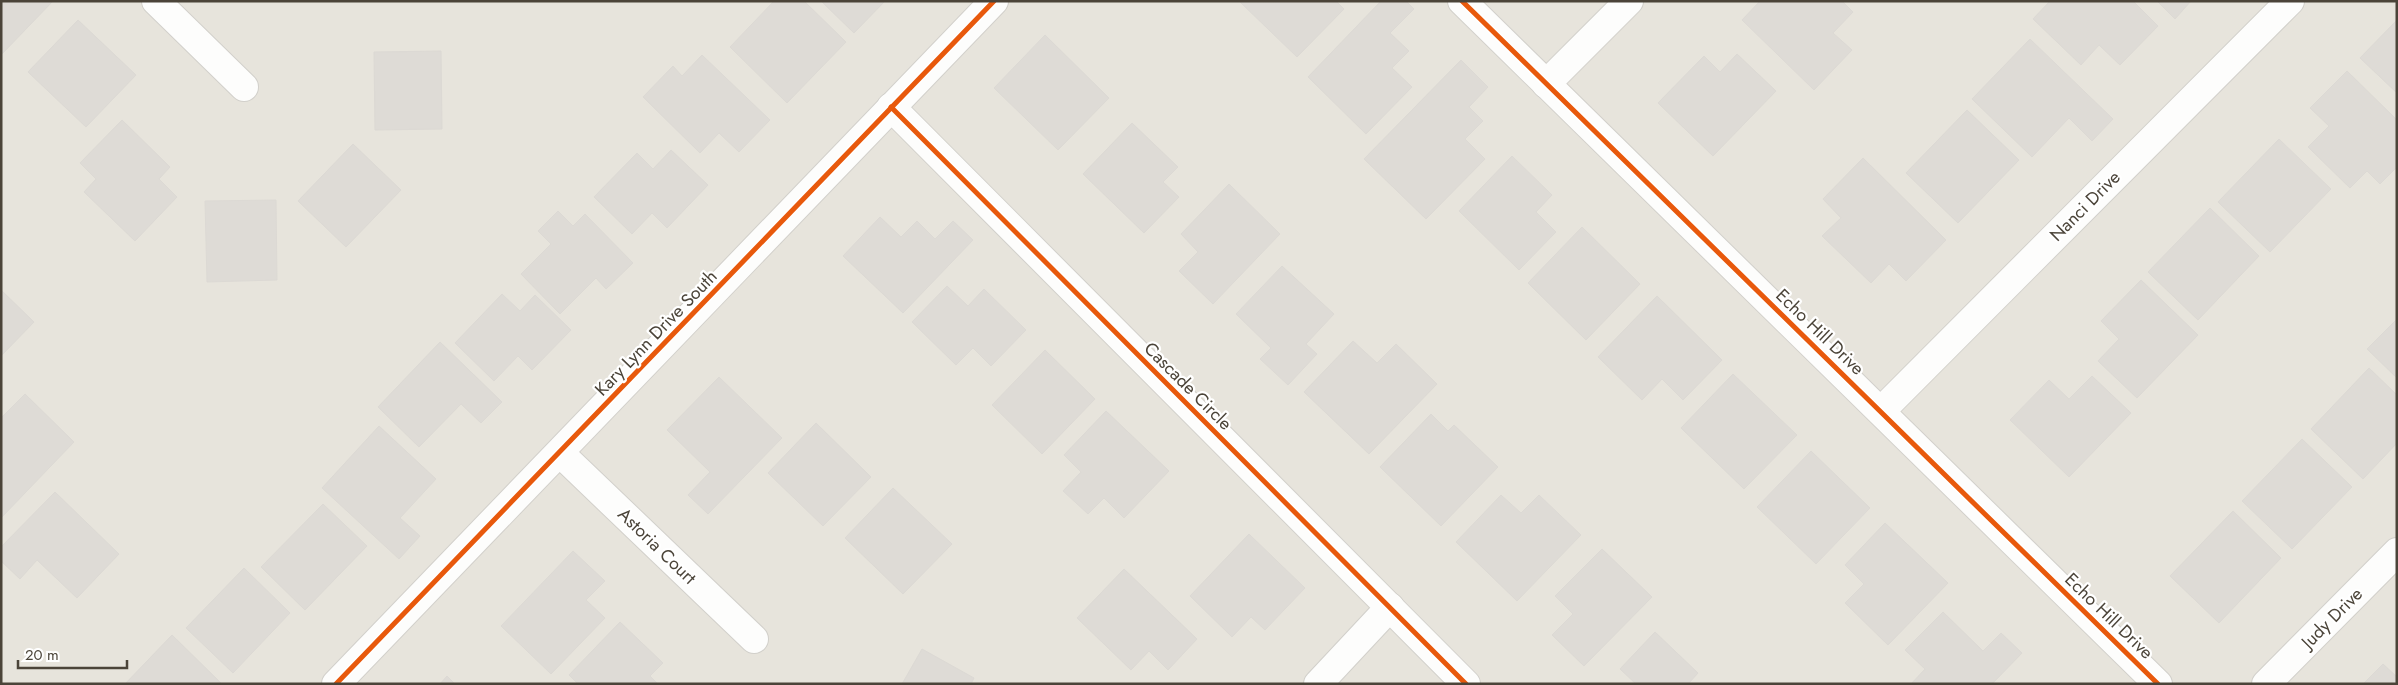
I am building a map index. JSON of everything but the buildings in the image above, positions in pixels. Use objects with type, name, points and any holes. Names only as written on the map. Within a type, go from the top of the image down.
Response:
[{"type":"street","points":[[156,1],[244,87]]},
{"type":"street","name":"Kary Lynn Drive South","points":[[336,684],[994,1]]},
{"type":"street","name":"Echo Hill Drive","points":[[1462,1],[2158,684]]},
{"type":"street","points":[[1546,84],[1629,1]]},
{"type":"street","name":"Nanci Drive","points":[[1881,411],[2290,1]]},
{"type":"street","name":"Cascade Circle","points":[[891,108],[1466,684]]},
{"type":"street","name":"Astoria Court","points":[[560,452],[754,639]]},
{"type":"street","name":"Judy Drive","points":[[2266,684],[2397,552]]},
{"type":"street","points":[[1318,684],[1390,607]]},
{"type":"shaded area","points":[[1,1],[2397,1],[2397,684],[1,684]]},
{"type":"cycle path","points":[[336,684],[994,1]]},
{"type":"cycle path","points":[[1462,1],[2158,684]]},
{"type":"cycle path","points":[[891,107],[1466,684]]}]
